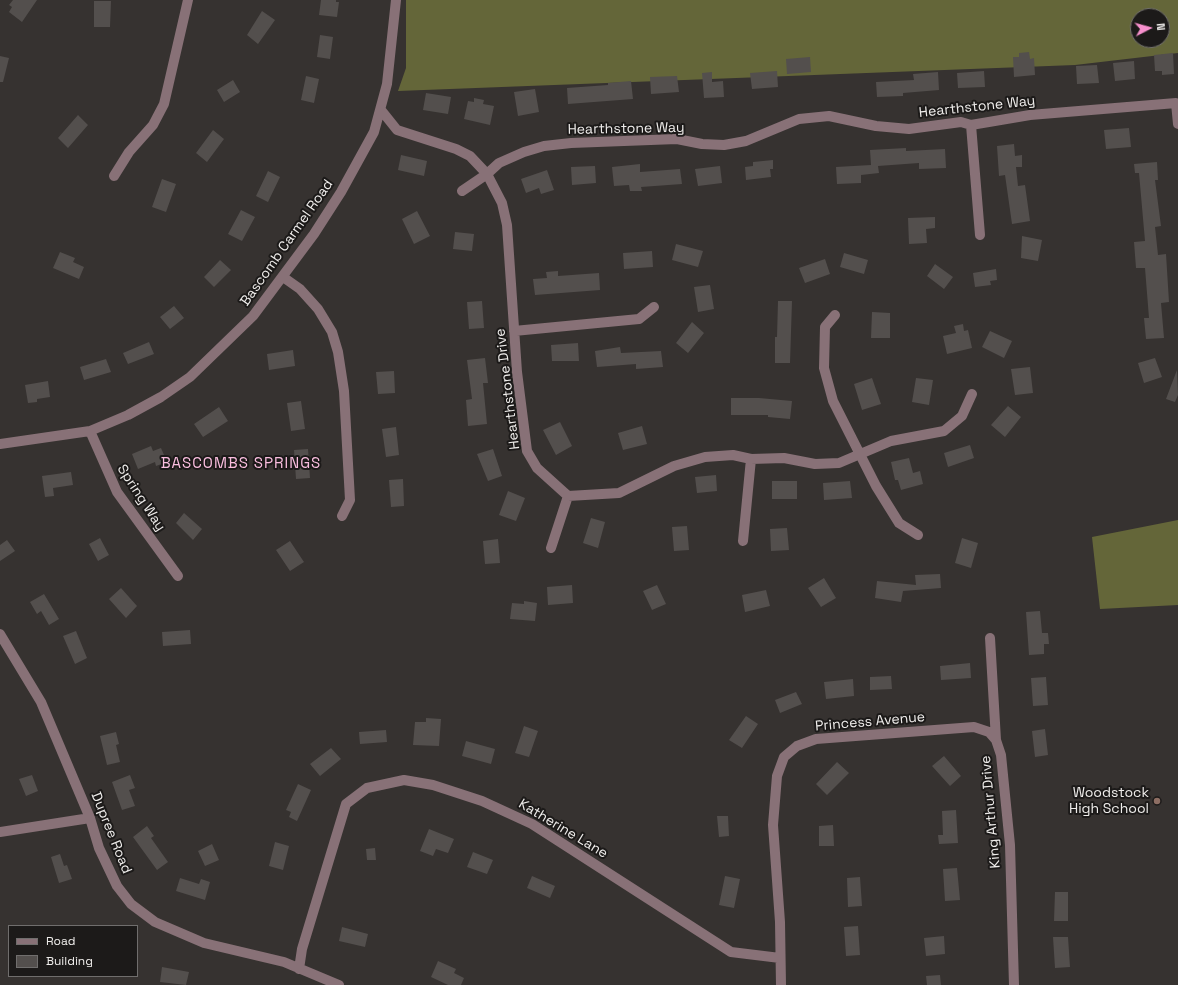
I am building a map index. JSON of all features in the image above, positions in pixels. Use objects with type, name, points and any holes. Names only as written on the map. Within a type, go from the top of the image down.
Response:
[{"type":"street","points":[[114,176],[129,152],[153,125],[164,104],[188,0]]},
{"type":"street","name":"Bascomb Carmel Road","points":[[0,444],[90,431],[128,415],[161,397],[190,377],[253,316],[318,228],[361,158],[374,132],[387,84],[396,0]]},
{"type":"street","name":"Hearthstone Way","points":[[462,191],[487,174],[499,163],[524,152],[544,146],[571,142],[677,139],[702,144],[724,145],[746,141],[799,119],[829,116],[876,126],[909,129],[961,122],[971,125],[1030,115],[1176,104],[1178,124]]},
{"type":"street","name":"Hearthstone Drive","points":[[381,110],[397,130],[456,149],[470,156],[487,174],[502,203],[507,225],[517,372],[528,452],[537,468],[568,496]]},
{"type":"street","points":[[971,125],[980,235]]},
{"type":"street","points":[[283,277],[300,289],[318,309],[332,332],[338,352],[344,391],[350,500],[342,516]]},
{"type":"street","points":[[514,331],[638,319],[654,307]]},
{"type":"street","points":[[835,314],[825,327],[824,368],[833,401],[859,454],[899,523],[918,535]]},
{"type":"street","points":[[551,548],[568,496],[619,493],[674,466],[705,457],[733,455],[751,459],[784,458],[815,464],[839,463],[891,441],[944,431],[962,416],[972,394]]},
{"type":"street","name":"Spring Way","points":[[90,431],[101,460],[117,492],[178,576]]},
{"type":"street","points":[[743,541],[751,459]]},
{"type":"street","name":"Dupree Road","points":[[0,634],[41,702],[90,818],[99,848],[117,886],[131,904],[155,922],[204,943],[284,962],[321,982],[339,985]]},
{"type":"street","name":"King Arthur Drive","points":[[990,638],[996,740],[1001,755],[1010,845],[1014,985]]},
{"type":"street","name":"Princess Avenue","points":[[781,985],[780,922],[773,826],[777,776],[784,757],[797,746],[816,740],[974,727],[989,732],[996,740]]},
{"type":"street","name":"Katherine Lane","points":[[299,969],[302,949],[346,804],[367,788],[404,780],[433,786],[482,801],[532,824],[731,952],[780,958]]},
{"type":"street","points":[[0,832],[90,818]]},
{"type":"green space","points":[[406,0],[1178,0],[1178,53],[1075,65],[398,91],[406,68]]},
{"type":"green space","points":[[1178,520],[1178,605],[1100,609],[1092,537]]},
{"type":"building","points":[[13,0],[37,0],[22,22],[9,12],[12,7],[9,5]]},
{"type":"building","points":[[321,0],[336,0],[336,2],[339,2],[337,17],[319,15]]},
{"type":"building","points":[[94,1],[111,1],[110,27],[94,27]]},
{"type":"building","points":[[262,11],[275,20],[258,44],[247,35]]},
{"type":"building","points":[[320,35],[333,37],[330,59],[317,57]]},
{"type":"building","points":[[1029,52],[1030,59],[1034,58],[1035,75],[1014,77],[1013,57],[1019,57],[1019,53]]},
{"type":"building","points":[[1173,53],[1174,74],[1162,75],[1162,71],[1155,71],[1154,55]]},
{"type":"building","points":[[0,56],[9,58],[3,82],[0,82]]},
{"type":"building","points":[[810,57],[811,72],[787,74],[786,59]]},
{"type":"building","points":[[1134,61],[1135,79],[1115,81],[1113,63]]},
{"type":"building","points":[[1097,65],[1099,83],[1077,84],[1076,66]]},
{"type":"building","points":[[777,71],[778,87],[752,89],[750,73]]},
{"type":"building","points":[[984,71],[985,87],[958,88],[957,73]]},
{"type":"building","points":[[712,72],[712,82],[723,81],[724,97],[704,98],[702,73]]},
{"type":"building","points":[[938,72],[939,90],[903,93],[903,96],[877,97],[876,82],[914,80],[913,74]]},
{"type":"building","points":[[306,76],[319,79],[314,103],[301,100]]},
{"type":"building","points":[[677,76],[679,92],[651,94],[650,77]]},
{"type":"building","points":[[233,80],[240,92],[224,102],[217,90]]},
{"type":"building","points":[[631,81],[633,99],[568,104],[567,88],[608,85],[608,83]]},
{"type":"building","points":[[535,89],[539,112],[518,116],[514,92]]},
{"type":"building","points":[[426,93],[451,97],[448,114],[423,110]]},
{"type":"building","points":[[474,98],[484,100],[483,104],[494,106],[490,125],[464,119],[468,101],[474,102]]},
{"type":"building","points":[[78,115],[88,125],[68,148],[58,138]]},
{"type":"building","points":[[1129,128],[1131,147],[1106,149],[1104,130]]},
{"type":"building","points":[[213,130],[224,139],[207,162],[196,153]]},
{"type":"building","points":[[1014,144],[1015,156],[1022,155],[1022,167],[1016,167],[1018,186],[1025,185],[1030,221],[1012,224],[1005,175],[999,176],[997,146]]},
{"type":"building","points":[[906,148],[906,151],[945,149],[946,168],[919,169],[919,163],[878,166],[879,173],[861,175],[861,183],[837,184],[836,167],[871,165],[870,150]]},
{"type":"building","points":[[401,155],[427,161],[424,176],[398,170]]},
{"type":"building","points":[[773,160],[773,169],[770,169],[771,177],[746,180],[745,167],[753,166],[753,162]]},
{"type":"building","points":[[1157,162],[1158,180],[1155,180],[1161,226],[1155,227],[1158,255],[1166,254],[1169,302],[1161,303],[1164,338],[1146,339],[1144,318],[1149,318],[1145,268],[1136,268],[1134,242],[1145,241],[1139,173],[1135,173],[1134,164]]},
{"type":"building","points":[[640,164],[640,172],[680,169],[682,184],[641,187],[642,191],[630,191],[629,185],[614,186],[612,167]]},
{"type":"building","points":[[595,166],[596,183],[572,185],[571,167]]},
{"type":"building","points":[[720,166],[722,183],[698,186],[695,169]]},
{"type":"building","points":[[547,170],[554,190],[541,194],[539,188],[526,193],[521,179]]},
{"type":"building","points":[[268,171],[280,177],[268,202],[256,196]]},
{"type":"building","points":[[162,179],[176,184],[166,212],[152,207]]},
{"type":"building","points":[[241,210],[255,217],[242,241],[228,234]]},
{"type":"building","points":[[417,211],[430,236],[414,244],[402,219]]},
{"type":"building","points":[[935,217],[935,228],[926,229],[927,243],[909,244],[908,218]]},
{"type":"building","points":[[455,232],[474,234],[472,251],[453,249]]},
{"type":"building","points":[[1022,236],[1042,240],[1038,261],[1021,258]]},
{"type":"building","points":[[676,244],[703,251],[698,267],[672,260]]},
{"type":"building","points":[[652,251],[653,267],[624,269],[623,253]]},
{"type":"building","points":[[60,252],[75,258],[73,262],[84,267],[79,279],[53,268]]},
{"type":"building","points":[[844,253],[868,260],[864,274],[840,267]]},
{"type":"building","points":[[825,259],[830,274],[805,283],[799,268]]},
{"type":"building","points":[[220,260],[231,270],[214,287],[204,277]]},
{"type":"building","points":[[935,264],[953,277],[944,289],[927,276]]},
{"type":"building","points":[[996,269],[997,280],[990,281],[991,285],[975,287],[973,273]]},
{"type":"building","points":[[558,271],[558,276],[599,273],[600,290],[535,295],[533,279],[547,278],[546,272]]},
{"type":"building","points":[[710,285],[714,309],[698,312],[694,287]]},
{"type":"building","points":[[482,301],[484,328],[469,329],[467,302]]},
{"type":"building","points":[[778,301],[792,301],[790,363],[775,363],[775,337],[777,337]]},
{"type":"building","points":[[174,306],[184,318],[170,329],[160,317]]},
{"type":"building","points":[[872,312],[890,313],[890,338],[871,338]]},
{"type":"building","points":[[692,322],[704,333],[688,353],[676,343]]},
{"type":"building","points":[[963,324],[964,331],[968,330],[972,348],[947,354],[943,336],[956,333],[954,326]]},
{"type":"building","points":[[990,331],[1012,341],[1004,358],[982,347]]},
{"type":"building","points":[[149,342],[154,354],[128,364],[123,353]]},
{"type":"building","points":[[578,343],[579,361],[552,361],[551,345]]},
{"type":"building","points":[[620,347],[621,353],[661,351],[663,367],[636,369],[636,364],[597,367],[595,351]]},
{"type":"building","points":[[293,350],[295,366],[269,370],[267,354]]},
{"type":"building","points":[[485,358],[488,383],[483,383],[487,424],[468,426],[466,400],[472,399],[467,360]]},
{"type":"building","points":[[1155,358],[1162,377],[1144,383],[1138,363]]},
{"type":"building","points":[[106,359],[111,372],[84,380],[80,367]]},
{"type":"building","points":[[1030,367],[1033,393],[1015,395],[1011,369]]},
{"type":"building","points":[[1177,370],[1178,395],[1175,402],[1166,399]]},
{"type":"building","points":[[394,371],[395,393],[378,394],[376,372]]},
{"type":"building","points":[[872,378],[881,404],[862,410],[854,384]]},
{"type":"building","points":[[916,378],[933,380],[929,405],[912,402]]},
{"type":"building","points":[[48,381],[50,397],[37,399],[37,402],[28,403],[25,385]]},
{"type":"building","points":[[731,398],[759,398],[792,401],[790,419],[768,417],[768,415],[731,415]]},
{"type":"building","points":[[301,401],[305,429],[291,431],[287,403]]},
{"type":"building","points":[[1008,406],[1021,417],[1005,437],[991,425]]},
{"type":"building","points":[[219,407],[228,421],[203,437],[194,424]]},
{"type":"building","points":[[560,422],[572,446],[556,455],[543,430]]},
{"type":"building","points":[[642,426],[647,444],[623,450],[618,433]]},
{"type":"building","points":[[396,427],[399,455],[386,457],[382,429]]},
{"type":"building","points":[[970,445],[974,458],[948,467],[944,453]]},
{"type":"building","points":[[151,446],[153,451],[161,448],[167,462],[156,466],[155,462],[138,469],[132,454]]},
{"type":"building","points":[[308,449],[310,478],[296,479],[294,450]]},
{"type":"building","points":[[493,449],[502,476],[488,481],[477,454]]},
{"type":"building","points":[[909,458],[913,473],[920,471],[923,484],[901,490],[898,480],[895,480],[891,462]]},
{"type":"building","points":[[71,472],[73,485],[53,488],[54,496],[45,497],[42,476]]},
{"type":"building","points":[[716,475],[717,491],[697,493],[695,477]]},
{"type":"building","points":[[403,479],[404,506],[391,507],[389,480]]},
{"type":"building","points":[[772,481],[797,481],[797,499],[772,499]]},
{"type":"building","points":[[850,481],[852,498],[824,500],[823,483]]},
{"type":"building","points":[[508,491],[525,498],[516,521],[499,515]]},
{"type":"building","points":[[184,513],[202,529],[193,540],[176,523]]},
{"type":"building","points":[[591,518],[605,522],[598,548],[583,543]]},
{"type":"building","points":[[687,526],[689,550],[674,551],[672,527]]},
{"type":"building","points":[[787,528],[789,550],[771,551],[770,529]]},
{"type":"building","points":[[100,538],[109,555],[98,561],[89,544]]},
{"type":"building","points":[[962,538],[978,543],[971,568],[955,563]]},
{"type":"building","points":[[498,539],[500,563],[485,564],[483,541]]},
{"type":"building","points":[[7,540],[15,551],[0,561],[0,545]]},
{"type":"building","points":[[290,541],[304,562],[290,571],[276,550]]},
{"type":"building","points":[[940,574],[941,588],[903,591],[901,602],[875,598],[877,581],[916,585],[915,575]]},
{"type":"building","points":[[824,578],[836,598],[821,607],[808,588]]},
{"type":"building","points":[[572,585],[573,603],[548,605],[547,587]]},
{"type":"building","points":[[657,585],[666,604],[652,610],[643,591]]},
{"type":"building","points":[[121,588],[137,606],[126,618],[109,599]]},
{"type":"building","points":[[766,590],[770,606],[745,612],[742,595]]},
{"type":"building","points":[[44,594],[59,619],[49,625],[41,611],[37,614],[30,602]]},
{"type":"building","points":[[524,601],[537,603],[535,621],[510,619],[512,603],[524,604]]},
{"type":"building","points":[[1040,611],[1042,633],[1048,633],[1049,644],[1044,644],[1044,654],[1029,655],[1026,612]]},
{"type":"building","points":[[190,630],[191,644],[163,646],[162,632]]},
{"type":"building","points":[[76,631],[87,658],[75,664],[63,636]]},
{"type":"building","points":[[970,663],[971,678],[941,680],[940,666]]},
{"type":"building","points":[[891,676],[892,689],[870,690],[870,677]]},
{"type":"building","points":[[1046,677],[1048,705],[1033,706],[1031,678]]},
{"type":"building","points":[[853,679],[854,696],[826,699],[824,682]]},
{"type":"building","points":[[796,692],[802,704],[780,713],[775,700]]},
{"type":"building","points":[[746,716],[758,724],[742,748],[729,740]]},
{"type":"building","points":[[426,718],[441,719],[439,746],[413,745],[415,722],[426,722]]},
{"type":"building","points":[[524,726],[538,731],[529,757],[515,753]]},
{"type":"building","points":[[1045,729],[1048,755],[1035,757],[1032,731]]},
{"type":"building","points":[[386,730],[387,742],[360,744],[359,732]]},
{"type":"building","points":[[116,732],[119,744],[116,745],[120,762],[107,765],[100,736]]},
{"type":"building","points":[[466,741],[495,749],[491,764],[462,756]]},
{"type":"building","points":[[331,748],[341,759],[320,776],[310,764]]},
{"type":"building","points":[[944,756],[961,776],[950,786],[932,766]]},
{"type":"building","points":[[837,762],[849,773],[827,795],[816,784]]},
{"type":"building","points":[[32,775],[38,791],[26,796],[19,779]]},
{"type":"building","points":[[130,775],[135,788],[129,790],[135,806],[122,810],[112,782]]},
{"type":"building","points":[[298,784],[311,790],[297,821],[289,817],[291,812],[286,810]]},
{"type":"building","points":[[956,810],[958,843],[939,844],[938,835],[943,835],[942,811]]},
{"type":"building","points":[[717,816],[728,816],[729,836],[719,837]]},
{"type":"building","points":[[833,825],[834,846],[819,846],[819,826]]},
{"type":"building","points":[[147,826],[154,836],[151,838],[168,862],[157,870],[133,837]]},
{"type":"building","points":[[429,829],[454,839],[448,853],[436,849],[433,856],[420,851]]},
{"type":"building","points":[[275,842],[289,846],[283,870],[269,866]]},
{"type":"building","points":[[212,844],[219,860],[205,866],[198,851]]},
{"type":"building","points":[[375,848],[376,860],[367,860],[366,849]]},
{"type":"building","points":[[473,852],[493,860],[487,874],[467,867]]},
{"type":"building","points":[[60,854],[64,866],[67,865],[72,879],[59,883],[51,857]]},
{"type":"building","points":[[957,868],[960,900],[945,901],[943,869]]},
{"type":"building","points":[[532,876],[555,886],[550,898],[527,888]]},
{"type":"building","points":[[725,876],[740,879],[734,908],[719,905]]},
{"type":"building","points":[[860,877],[862,906],[848,907],[847,878]]},
{"type":"building","points":[[180,878],[199,884],[201,879],[210,882],[205,900],[176,891]]},
{"type":"building","points":[[1055,892],[1068,892],[1068,921],[1054,921]]},
{"type":"building","points":[[858,926],[860,955],[846,956],[844,927]]},
{"type":"building","points":[[342,927],[368,934],[365,947],[339,941]]},
{"type":"building","points":[[944,936],[945,954],[926,956],[924,938]]},
{"type":"building","points":[[1053,937],[1068,937],[1070,967],[1055,968]]},
{"type":"building","points":[[438,961],[456,969],[454,973],[464,978],[461,985],[448,985],[431,977]]},
{"type":"building","points":[[162,967],[189,972],[186,985],[160,982]]},
{"type":"building","points":[[940,975],[941,985],[927,985],[926,976]]},
{"type":"place","name":"Woodstock High School","points":[[1157,801]]},
{"type":"district","name":"BASCOMBS SPRINGS","points":[[241,464]]}]
